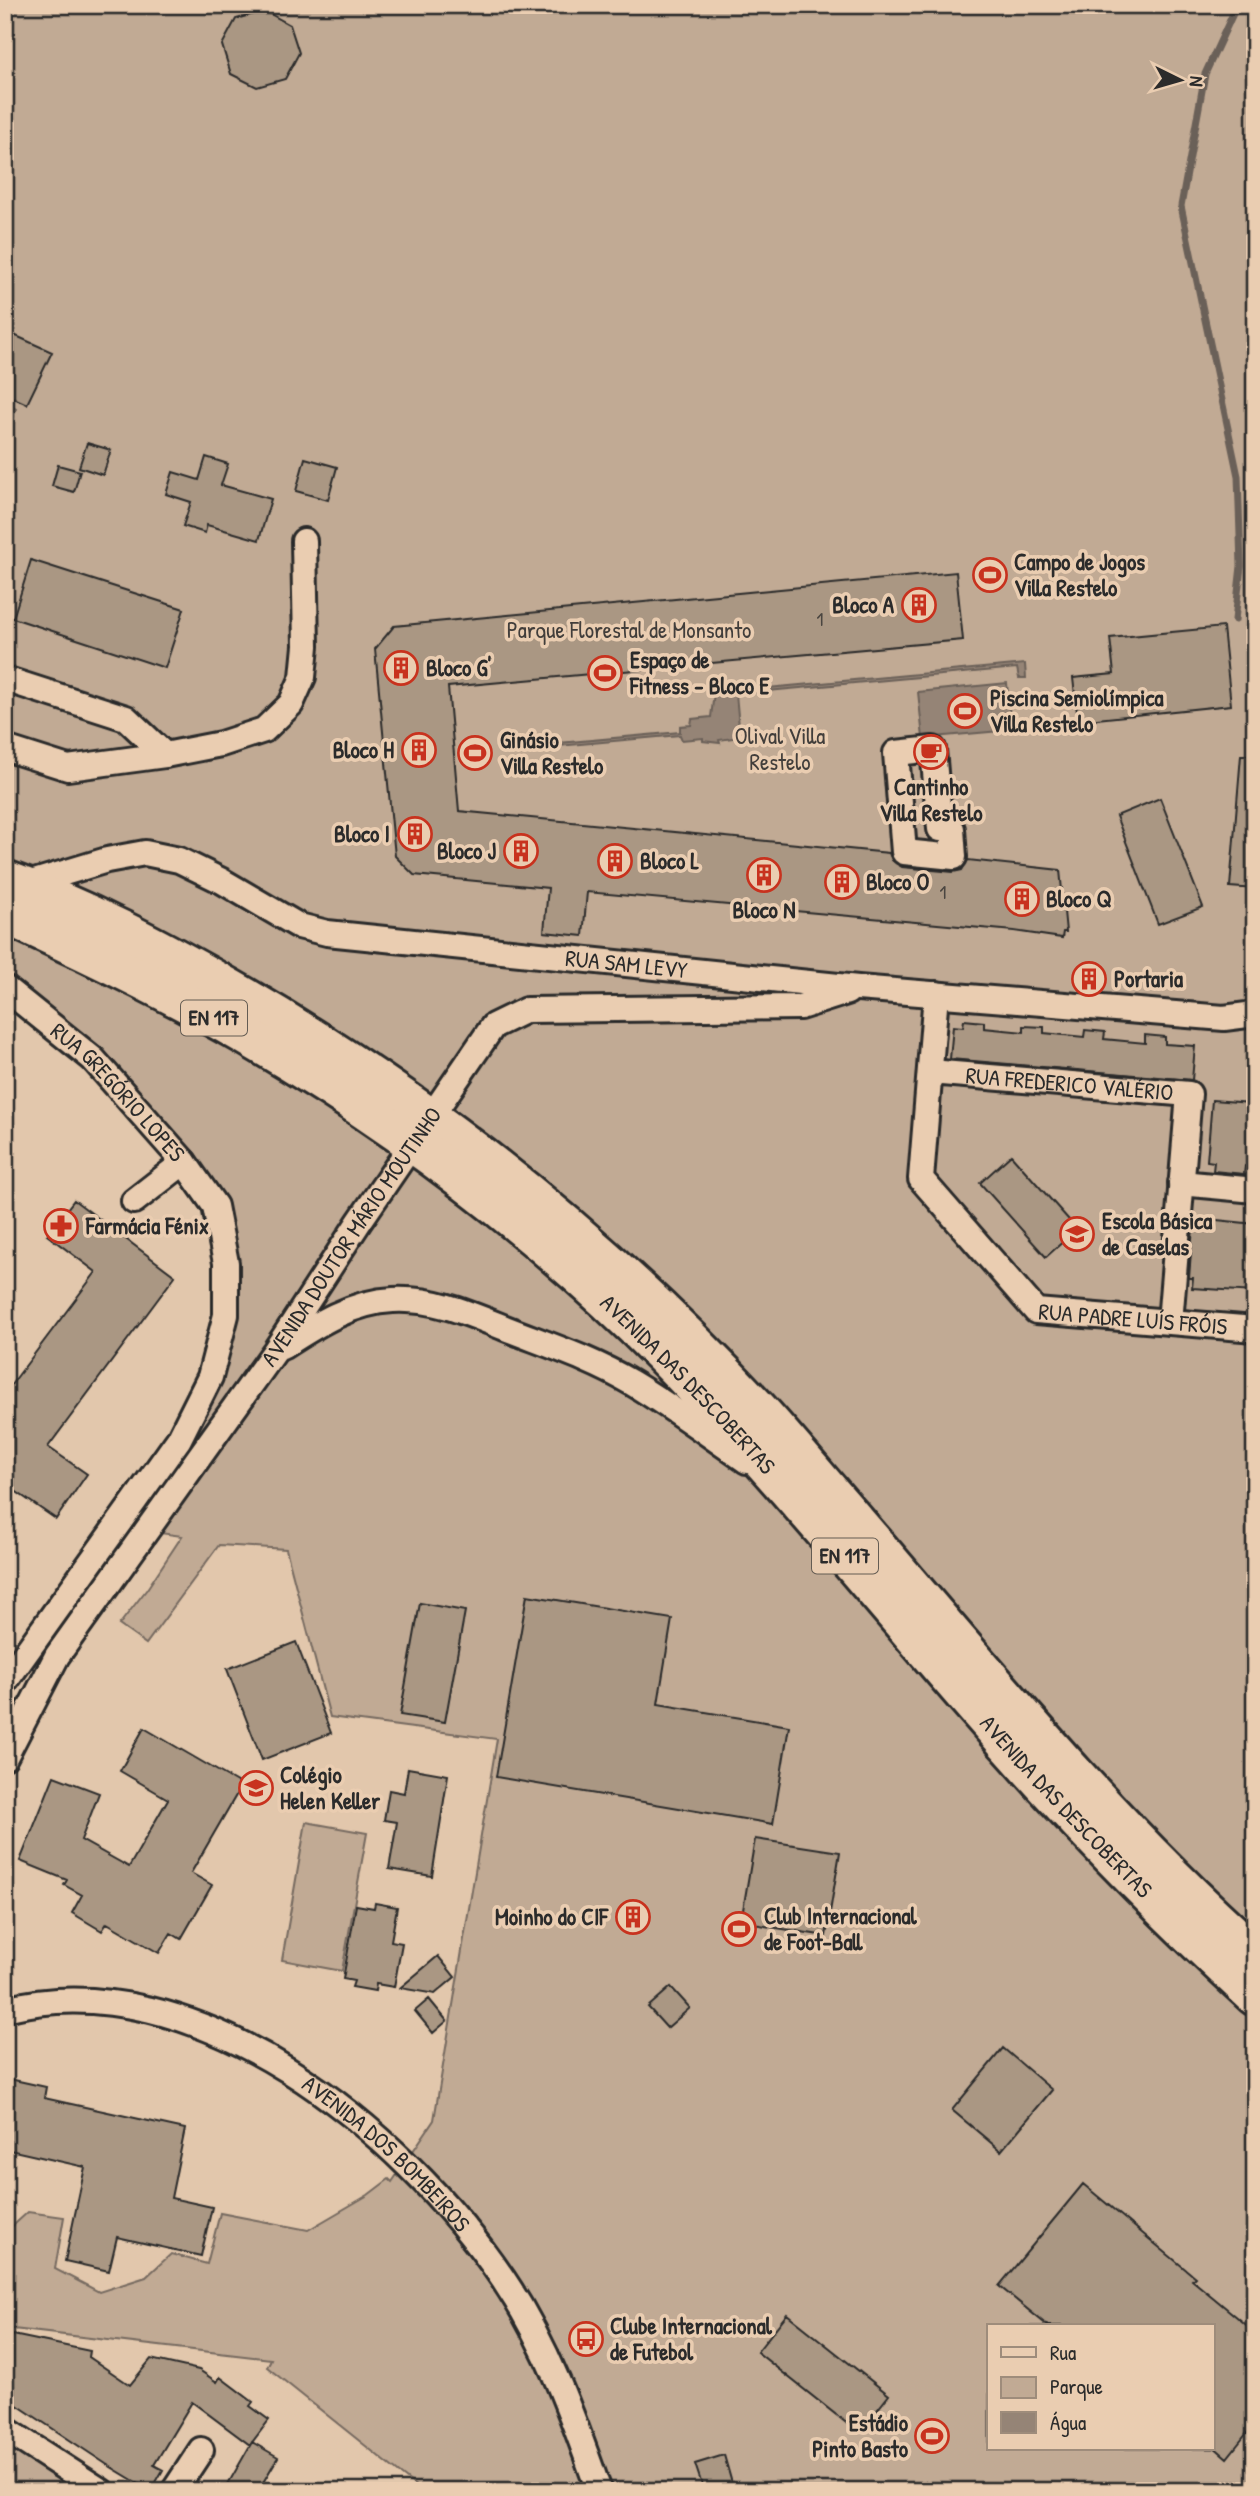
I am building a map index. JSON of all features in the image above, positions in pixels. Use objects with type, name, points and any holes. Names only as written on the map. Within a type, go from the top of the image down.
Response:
[{"type":"main road","name":"AVENIDA DAS DESCOBERTAS","points":[[9,894],[121,929],[185,962],[332,1049],[420,1129],[497,1207],[598,1293],[708,1401],[786,1487],[977,1710],[1114,1862],[1255,1996]]},
{"type":"main road","name":"AVENIDA DAS DESCOBERTAS","points":[[420,1129],[516,1182],[621,1272],[690,1337],[762,1413],[999,1687],[1130,1833],[1255,1954]]},
{"type":"street","points":[[5,748],[68,768],[165,755],[221,744],[264,730],[291,704],[303,677],[306,646],[304,541]]},
{"type":"street","points":[[5,679],[126,718],[165,755]]},
{"type":"street","points":[[933,749],[940,829],[951,828],[954,858],[904,852],[896,753],[933,749]]},
{"type":"street","name":"RUA SAM LEVY","points":[[9,894],[107,860],[145,853],[179,860],[222,881],[299,926],[327,933],[858,988],[1224,1018],[1255,1014]]},
{"type":"street","name":"RUA GREGÓRIO LOPES","points":[[6,988],[93,1059],[184,1162],[215,1206],[226,1263],[226,1315],[222,1335]]},
{"type":"street","name":"AVENIDA DOUTOR MÁRIO MOUTINHO","points":[[5,1757],[57,1656],[269,1360],[420,1129],[493,1026],[526,1010],[800,1007],[858,988]]},
{"type":"street","name":"RUA PADRE LUÍS FRÓIS","points":[[936,994],[921,1179],[1035,1311],[1255,1329]]},
{"type":"street","name":"RUA FREDERICO VALÉRIO","points":[[930,1072],[1189,1094],[1170,1322]]},
{"type":"street","points":[[134,1201],[184,1162]]},
{"type":"street","points":[[1181,1183],[1255,1190]]},
{"type":"street","points":[[222,1335],[220,1354],[223,1366],[229,1374],[246,1376],[326,1319],[357,1306],[391,1300],[422,1300],[451,1307],[590,1361],[632,1383],[786,1487]]},
{"type":"street","points":[[5,1682],[179,1439],[210,1377],[222,1335]]},
{"type":"street","name":"AVENIDA DOS BOMBEIROS","points":[[12,2005],[69,1999],[108,2001],[193,2022],[291,2072],[330,2098],[369,2130],[427,2183],[468,2231],[503,2280],[543,2346],[573,2416],[599,2491]]},
{"type":"street","points":[[5,2429],[101,2491]]},
{"type":"street","points":[[174,2491],[201,2450]]},
{"type":"green space","name":"Parque Florestal de Monsanto","points":[[5,5],[1255,5],[1255,2491],[422,2491],[267,2367],[271,2359],[5,2328],[5,2233],[28,2212],[64,2217],[55,2269],[99,2292],[146,2277],[171,2254],[207,2264],[220,2213],[308,2230],[368,2195],[389,2179],[392,2182],[434,2120],[497,1739],[330,1717],[286,1549],[219,1545],[146,1644],[119,1625],[182,1536],[131,1529],[213,1379],[229,1315],[202,1186],[36,1010],[5,973],[5,436],[16,409],[5,403]]},
{"type":"green space","points":[[306,1822],[367,1833],[342,1971],[282,1960]]},
{"type":"green space","points":[[5,2440],[84,2491],[5,2491]]},
{"type":"water","points":[[1025,664],[1026,678],[1019,678],[1017,668],[736,694],[740,737],[719,740],[720,743],[703,741],[703,738],[682,740],[680,735],[548,747],[548,744],[680,732],[680,726],[691,725],[692,719],[711,717],[714,693]]},
{"type":"water","name":"Piscina Semiolímpica Villa Restelo","points":[[1007,683],[1011,730],[923,738],[918,692]]},
{"type":"building","points":[[265,11],[290,25],[299,53],[285,79],[257,87],[231,74],[222,45],[236,19]]},
{"type":"building","points":[[5,331],[52,352],[27,404],[5,394]]},
{"type":"building","points":[[87,443],[111,450],[103,475],[79,467]]},
{"type":"building","points":[[206,457],[228,464],[221,485],[271,499],[259,540],[207,525],[205,533],[183,526],[191,502],[166,494],[173,472],[199,480]]},
{"type":"building","points":[[305,458],[337,467],[328,500],[296,491]]},
{"type":"building","points":[[58,465],[80,471],[74,492],[52,486]]},
{"type":"building","points":[[31,560],[184,609],[165,668],[13,618]]},
{"type":"building","points":[[956,572],[963,640],[448,687],[459,811],[889,853],[892,860],[902,867],[953,872],[962,870],[968,860],[1060,870],[1066,932],[1063,932],[1062,938],[1014,931],[587,892],[583,936],[544,932],[548,888],[414,875],[395,856],[375,649],[394,626]]},
{"type":"building","points":[[1223,627],[1231,705],[1078,721],[1073,678],[1114,674],[1110,638]]},
{"type":"building","points":[[1241,755],[1255,755],[1255,889],[1230,887]]},
{"type":"building","points":[[1160,798],[1203,907],[1158,924],[1116,816]]},
{"type":"building","points":[[964,1020],[984,1022],[984,1028],[1024,1032],[1024,1026],[1044,1027],[1044,1033],[1084,1037],[1085,1030],[1105,1032],[1104,1039],[1145,1043],[1145,1035],[1165,1037],[1165,1044],[1195,1046],[1192,1080],[950,1059],[953,1026],[963,1027]]},
{"type":"building","points":[[1212,1100],[1251,1103],[1250,1113],[1255,1113],[1255,1167],[1245,1166],[1244,1174],[1213,1171],[1214,1162],[1207,1161]]},
{"type":"building","points":[[1011,1155],[1077,1229],[1046,1257],[980,1183]]},
{"type":"building","points":[[74,1200],[175,1276],[48,1447],[87,1474],[56,1519],[5,1484],[5,1393],[96,1272],[47,1235]]},
{"type":"building","points":[[1197,1218],[1255,1224],[1255,1292],[1192,1288],[1193,1278],[1189,1278],[1193,1227],[1196,1228]]},
{"type":"building","points":[[527,1595],[672,1619],[658,1704],[789,1726],[773,1824],[496,1777]]},
{"type":"building","points":[[420,1603],[465,1611],[445,1722],[400,1715]]},
{"type":"building","points":[[296,1642],[331,1733],[262,1760],[227,1669]]},
{"type":"building","points":[[144,1728],[242,1785],[191,1873],[212,1885],[181,1939],[171,1933],[159,1953],[107,1923],[102,1931],[72,1913],[82,1895],[64,1885],[67,1880],[20,1861],[54,1776],[99,1793],[81,1840],[129,1867],[168,1799],[120,1771]]},
{"type":"building","points":[[408,1768],[448,1775],[432,1876],[389,1869],[397,1822],[384,1820],[389,1790],[404,1793]]},
{"type":"building","points":[[755,1839],[840,1852],[826,1936],[741,1922]]},
{"type":"building","points":[[375,1903],[397,1907],[391,1941],[402,1943],[394,1987],[376,1984],[375,1991],[352,1987],[354,1981],[343,1979],[356,1905],[374,1908]]},
{"type":"building","name":"Moinho do CIF","points":[[633,1904],[641,1908],[645,1916],[641,1924],[633,1928],[625,1924],[621,1916],[625,1908]]},
{"type":"building","points":[[438,1956],[455,1977],[435,1994],[400,1988]]},
{"type":"building","points":[[671,1987],[690,2008],[667,2028],[648,2007]]},
{"type":"building","points":[[429,1999],[447,2021],[433,2033],[415,2011]]},
{"type":"building","points":[[1003,2048],[1052,2090],[1001,2151],[952,2110]]},
{"type":"building","points":[[5,2078],[46,2087],[44,2098],[185,2129],[171,2198],[212,2207],[201,2256],[117,2237],[109,2271],[65,2261],[85,2167],[5,2149]]},
{"type":"building","points":[[1083,2184],[1195,2277],[1192,2280],[1255,2332],[1255,2423],[1227,2458],[1214,2447],[1214,2324],[1046,2324],[999,2286]]},
{"type":"building","points":[[787,2314],[889,2395],[859,2433],[757,2352]]},
{"type":"building","points":[[13,2335],[90,2351],[89,2357],[130,2385],[151,2359],[199,2370],[217,2382],[220,2377],[253,2402],[250,2406],[269,2420],[250,2445],[192,2402],[154,2465],[163,2470],[151,2491],[5,2397],[5,2354]]},
{"type":"building","points":[[252,2442],[278,2457],[258,2491],[224,2491]]},
{"type":"building","points":[[724,2455],[733,2487],[722,2491],[704,2491],[695,2464]]},
{"type":"waterway","points":[[1235,620],[1241,566],[1238,476],[1181,206],[1205,74],[1237,5]]},
{"type":"place","name":"Campo de Jogos Villa Restelo","points":[[990,575]]},
{"type":"place","name":"Bloco A","points":[[919,605]]},
{"type":"place","name":"Bloco G'","points":[[401,668]]},
{"type":"place","name":"Espaço de Fitness - Bloco E","points":[[605,673]]},
{"type":"place","name":"Piscina Semiolímpica Villa Restelo","points":[[965,711]]},
{"type":"place","name":"Bloco H","points":[[419,750]]},
{"type":"place","name":"Cantinho Villa Restelo","points":[[931,752]]},
{"type":"place","name":"Ginásio Villa Restelo","points":[[475,753]]},
{"type":"place","name":"Bloco I","points":[[415,834]]},
{"type":"place","name":"Bloco J","points":[[521,851]]},
{"type":"place","name":"Bloco L","points":[[615,861]]},
{"type":"place","name":"Bloco N","points":[[764,875]]},
{"type":"place","name":"Bloco O","points":[[842,882]]},
{"type":"place","name":"Bloco Q","points":[[1022,899]]},
{"type":"place","name":"Portaria","points":[[1089,979]]},
{"type":"place","name":"Farmácia Fénix","points":[[61,1226]]},
{"type":"place","name":"Escola Básica de Caselas","points":[[1077,1234]]},
{"type":"place","name":"Colégio Helen Keller","points":[[256,1788]]},
{"type":"place","name":"Moinho do CIF","points":[[633,1917]]},
{"type":"place","name":"Club Internacional de Foot-Ball","points":[[739,1929]]},
{"type":"place","name":"Clube Internacional de Futebol","points":[[586,2339]]},
{"type":"place","name":"Estádio Pinto Basto","points":[[932,2436]]},
{"type":"park label","name":"Olival Villa Restelo","points":[[780,749]]}]
